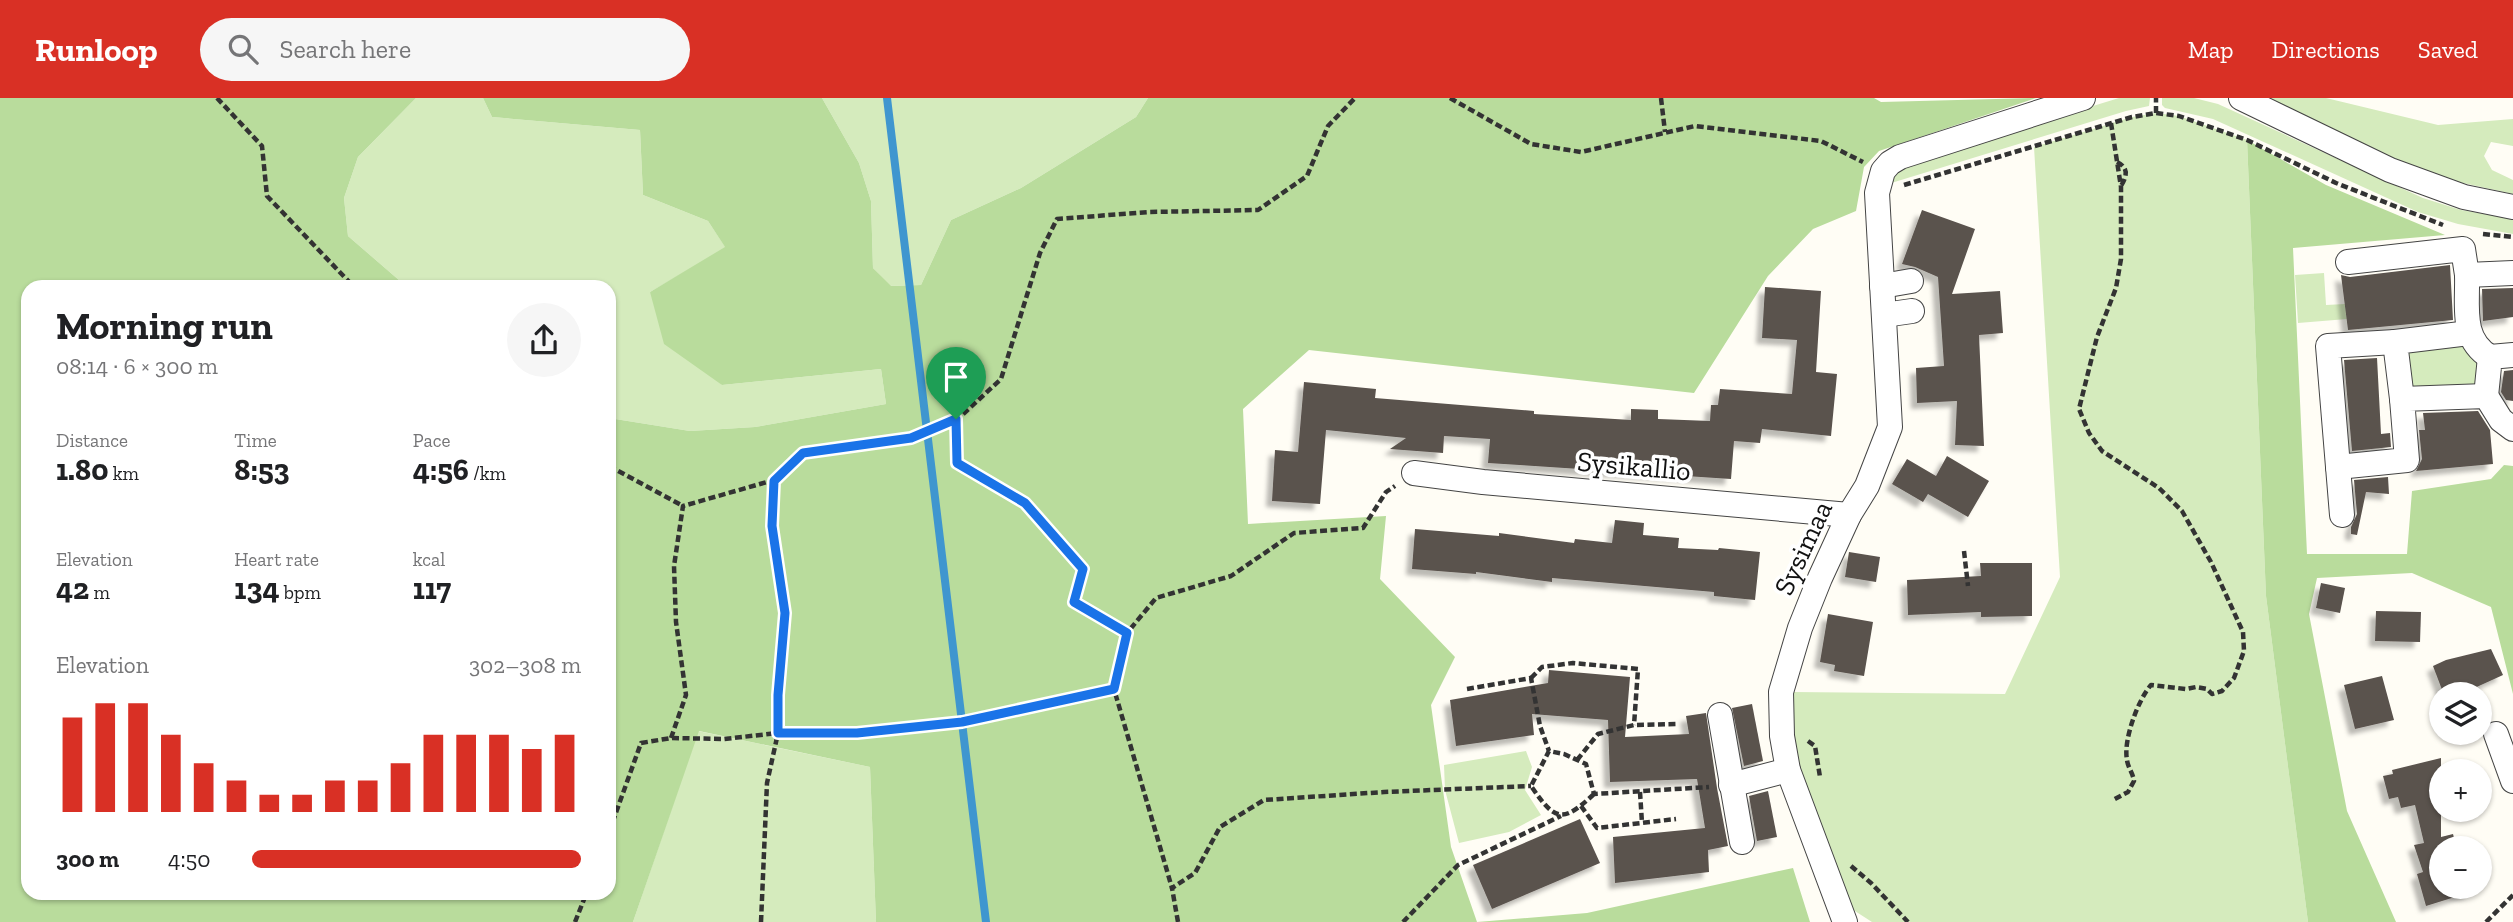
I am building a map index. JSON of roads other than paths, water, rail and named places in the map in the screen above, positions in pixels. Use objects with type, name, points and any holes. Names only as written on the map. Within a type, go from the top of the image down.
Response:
[{"type":"street","name":"Sysimaa","points":[[1845,922],[1788,770],[1782,736],[1782,692],[1800,628],[1849,515],[1867,486],[1891,427],[1882,286],[1880,182],[1890,163],[1900,157],[2083,98]]},
{"type":"street","points":[[2241,98],[2390,170],[2464,197],[2513,207]]},
{"type":"street","points":[[2348,262],[2463,249],[2467,275],[2469,333],[2478,349],[2502,356],[2486,396]]},
{"type":"street","points":[[2467,275],[2513,273]]},
{"type":"street","points":[[1882,286],[1911,281]]},
{"type":"street","points":[[1884,315],[1912,311]]},
{"type":"street","points":[[2343,515],[2328,346],[2395,342],[2469,333]]},
{"type":"street","points":[[2338,467],[2407,460],[2395,342]]},
{"type":"street","points":[[2402,399],[2486,396]]},
{"type":"street","points":[[2486,396],[2501,420],[2513,429]]},
{"type":"street","name":"Sysikallio","points":[[1414,473],[1482,482],[1849,515]]},
{"type":"street","points":[[1720,715],[1742,842]]},
{"type":"street","points":[[2496,734],[2513,781]]},
{"type":"street","points":[[1731,785],[1788,770]]},
{"type":"waterway","points":[[887,98],[986,922]]}]
